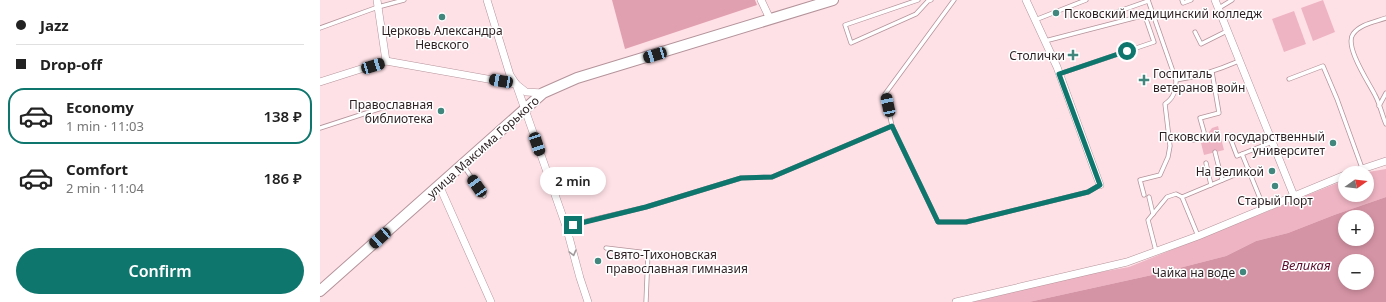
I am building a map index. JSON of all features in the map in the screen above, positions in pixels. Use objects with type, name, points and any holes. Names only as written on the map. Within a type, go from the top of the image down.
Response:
[{"type":"main road","name":"улица Максима Горького","points":[[320,291],[543,93],[577,78],[833,0]]},
{"type":"street","points":[[487,0],[510,75],[516,84],[566,226],[588,302]]},
{"type":"street","points":[[761,0],[770,19]]},
{"type":"street","points":[[1026,0],[1059,74],[1100,185]]},
{"type":"street","points":[[1215,0],[1294,196]]},
{"type":"street","points":[[377,4],[386,61]]},
{"type":"street","points":[[320,82],[386,61],[516,84],[526,92],[543,93]]},
{"type":"street","points":[[1369,166],[1386,161]]},
{"type":"street","points":[[956,302],[1120,264],[1198,236],[1338,178]]},
{"type":"street","points":[[439,185],[491,302]]},
{"type":"lane","points":[[320,28],[377,4],[404,0]]},
{"type":"lane","points":[[918,0],[845,25],[851,44],[916,14],[927,0]]},
{"type":"lane","points":[[954,0],[885,94],[892,126],[938,222],[966,222],[1088,192],[1100,185]]},
{"type":"lane","points":[[1035,20],[1086,0]]},
{"type":"lane","points":[[1182,0],[1183,3],[1191,0]]},
{"type":"lane","points":[[1218,8],[1232,0]]},
{"type":"lane","points":[[1111,14],[1148,1],[1176,80],[1176,88],[1171,99],[1165,104],[1170,146],[1168,156],[1160,175],[1140,180],[1144,195]]},
{"type":"lane","points":[[1045,41],[1153,13]]},
{"type":"lane","points":[[1059,74],[1154,42],[1145,16]]},
{"type":"lane","points":[[1386,18],[1360,27],[1352,34],[1351,42],[1352,49],[1376,97],[1386,124]]},
{"type":"lane","points":[[1195,32],[1201,44],[1227,31]]},
{"type":"lane","points":[[1176,80],[1196,77],[1239,61]]},
{"type":"lane","points":[[1289,79],[1323,66],[1337,99],[1361,166]]},
{"type":"lane","points":[[1193,140],[1202,138],[1204,132],[1200,118],[1219,113],[1212,72]]},
{"type":"lane","points":[[1379,106],[1386,93]]},
{"type":"lane","points":[[320,128],[394,104]]},
{"type":"lane","points":[[566,226],[646,207],[741,178],[772,177],[892,126]]},
{"type":"lane","points":[[1229,135],[1237,156],[1272,142]]},
{"type":"lane","points":[[1170,146],[1176,144]]},
{"type":"lane","points":[[1215,152],[1222,180]]},
{"type":"lane","points":[[1242,154],[1264,208]]},
{"type":"lane","points":[[1206,163],[1211,185]]},
{"type":"lane","points":[[462,164],[484,196]]},
{"type":"lane","points":[[1182,197],[1249,169]]},
{"type":"lane","points":[[1156,252],[1148,220],[1166,197],[1176,194],[1182,197],[1198,236]]},
{"type":"lane","points":[[1149,196],[1153,214]]},
{"type":"lane","points":[[606,248],[648,253],[646,302]]},
{"type":"shaded area","points":[[612,0],[755,0],[757,5],[625,49]]},
{"type":"shaded area","points":[[1323,0],[1335,32],[1313,41],[1301,8]]},
{"type":"shaded area","points":[[1294,11],[1306,44],[1284,52],[1272,19]]},
{"type":"shaded area","points":[[1218,126],[1224,150],[1204,155],[1201,143],[1211,141],[1209,132],[1212,128]]},
{"type":"shaded area","points":[[1386,169],[1386,197],[1374,201],[1374,171]]},
{"type":"shaded area","points":[[1338,183],[1338,202],[1372,202],[1348,210],[1338,210],[1338,214],[1288,233],[1256,241],[1226,256],[1152,275],[1029,302],[973,302],[1073,277],[1129,267]]},
{"type":"water","name":"Великая","points":[[1386,197],[1386,302],[1029,302],[1152,275],[1226,256],[1256,241],[1288,233],[1338,214],[1338,246],[1374,246],[1374,210],[1348,210]]},
{"type":"place","name":"Псковский медицинский колледж","points":[[1056,13]]},
{"type":"place","name":"Церковь Александра Невского","points":[[442,17]]},
{"type":"place","name":"Столички","points":[[1073,55]]},
{"type":"place","name":"Госпиталь ветеранов войн","points":[[1144,80]]},
{"type":"place","name":"Православная библиотека","points":[[441,111]]},
{"type":"place","name":"Псковский государственный университет","points":[[1333,143]]},
{"type":"place","name":"На Великой","points":[[1272,171]]},
{"type":"place","name":"Старый Порт","points":[[1275,186]]},
{"type":"place","name":"Свято-Тихоновская православная гимназия","points":[[598,261]]},
{"type":"place","name":"Чайка на воде","points":[[1243,272]]},
{"type":"route","points":[[573,225],[646,207],[741,178],[772,177],[892,126],[938,222],[966,222],[1088,192],[1100,185],[1059,74],[1127,51]]}]
